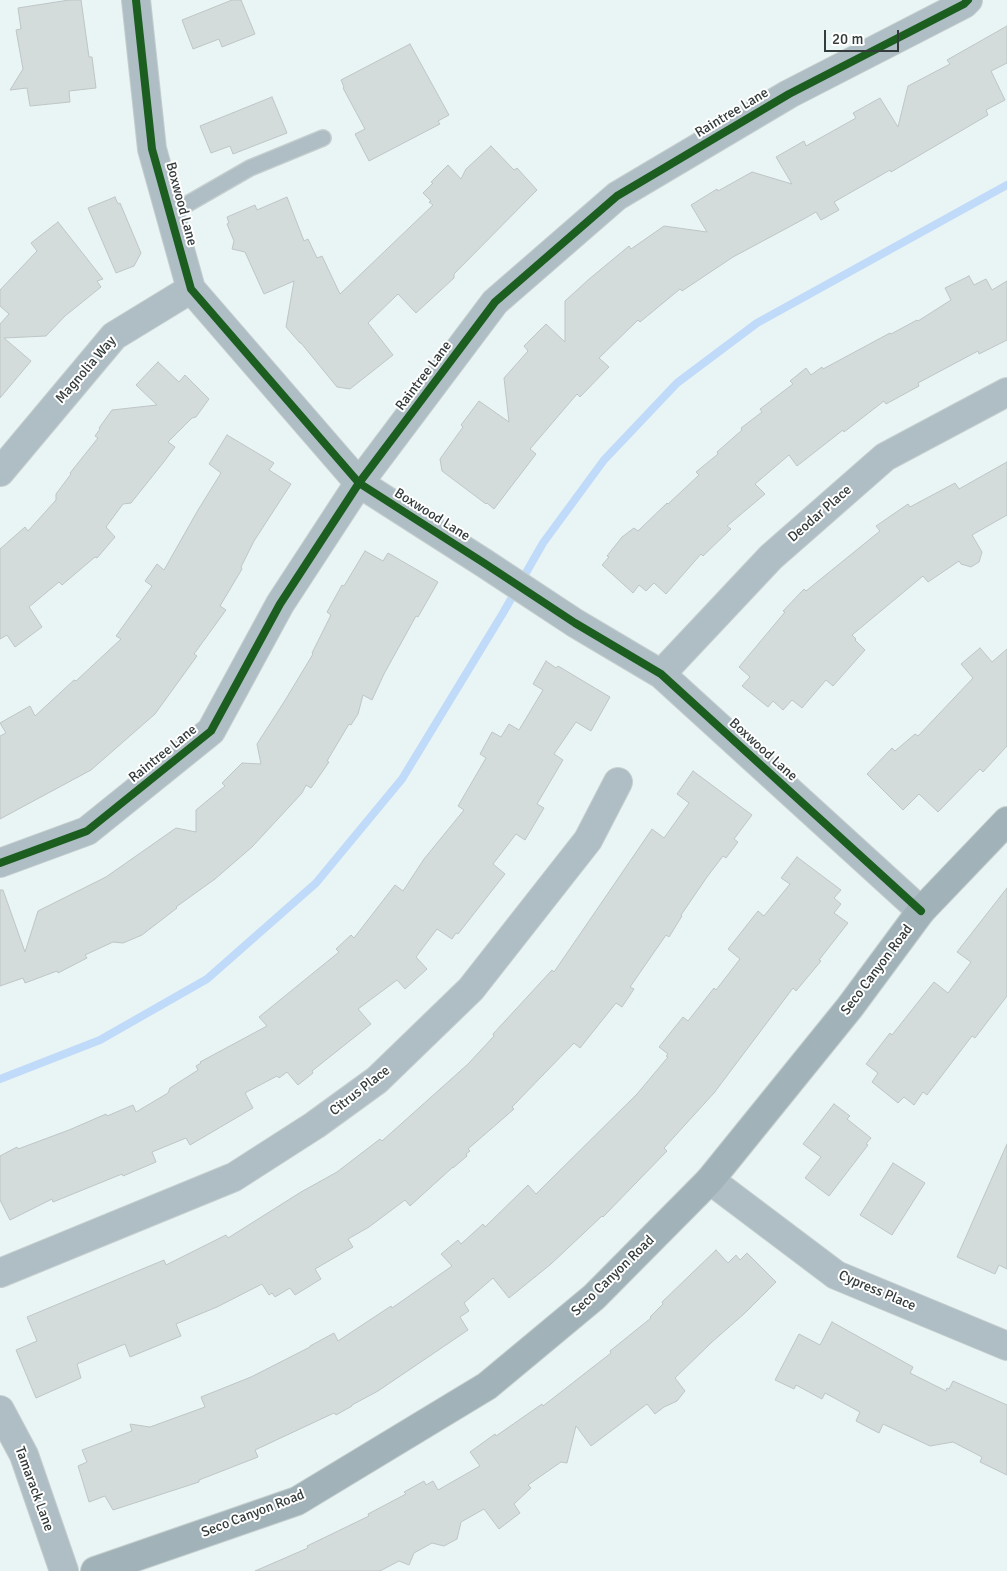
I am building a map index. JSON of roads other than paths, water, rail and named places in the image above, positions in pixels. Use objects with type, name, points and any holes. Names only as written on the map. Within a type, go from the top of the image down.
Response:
[{"type":"street","name":"Boxwood Lane","points":[[136,0],[152,149],[190,289],[359,484],[575,623],[661,674],[921,911]]},
{"type":"street","name":"Raintree Lane","points":[[0,863],[87,831],[211,731],[280,604],[359,484],[495,302],[617,196],[789,94],[964,4],[968,0]]},
{"type":"street","name":"Magnolia Way","points":[[0,472],[114,336],[190,289]]},
{"type":"street","name":"Deodar Place","points":[[661,674],[771,557],[885,457],[1007,392]]},
{"type":"street","name":"Citrus Place","points":[[0,1273],[234,1177],[315,1125],[377,1080],[471,989],[588,840],[618,782]]},
{"type":"street","name":"Seco Canyon Road","points":[[95,1571],[297,1500],[487,1386],[594,1297],[710,1180],[850,1007],[921,911],[1007,821]]},
{"type":"street","name":"Cypress Place","points":[[710,1180],[836,1275],[1007,1346]]},
{"type":"street","name":"Tamarack Lane","points":[[0,1410],[24,1455],[64,1571]]},
{"type":"lane","points":[[170,214],[250,168],[323,138]]},
{"type":"waterway","points":[[0,1079],[100,1040],[207,979],[316,883],[402,779],[503,613],[543,543],[604,460],[677,383],[757,323],[1007,185]]}]
